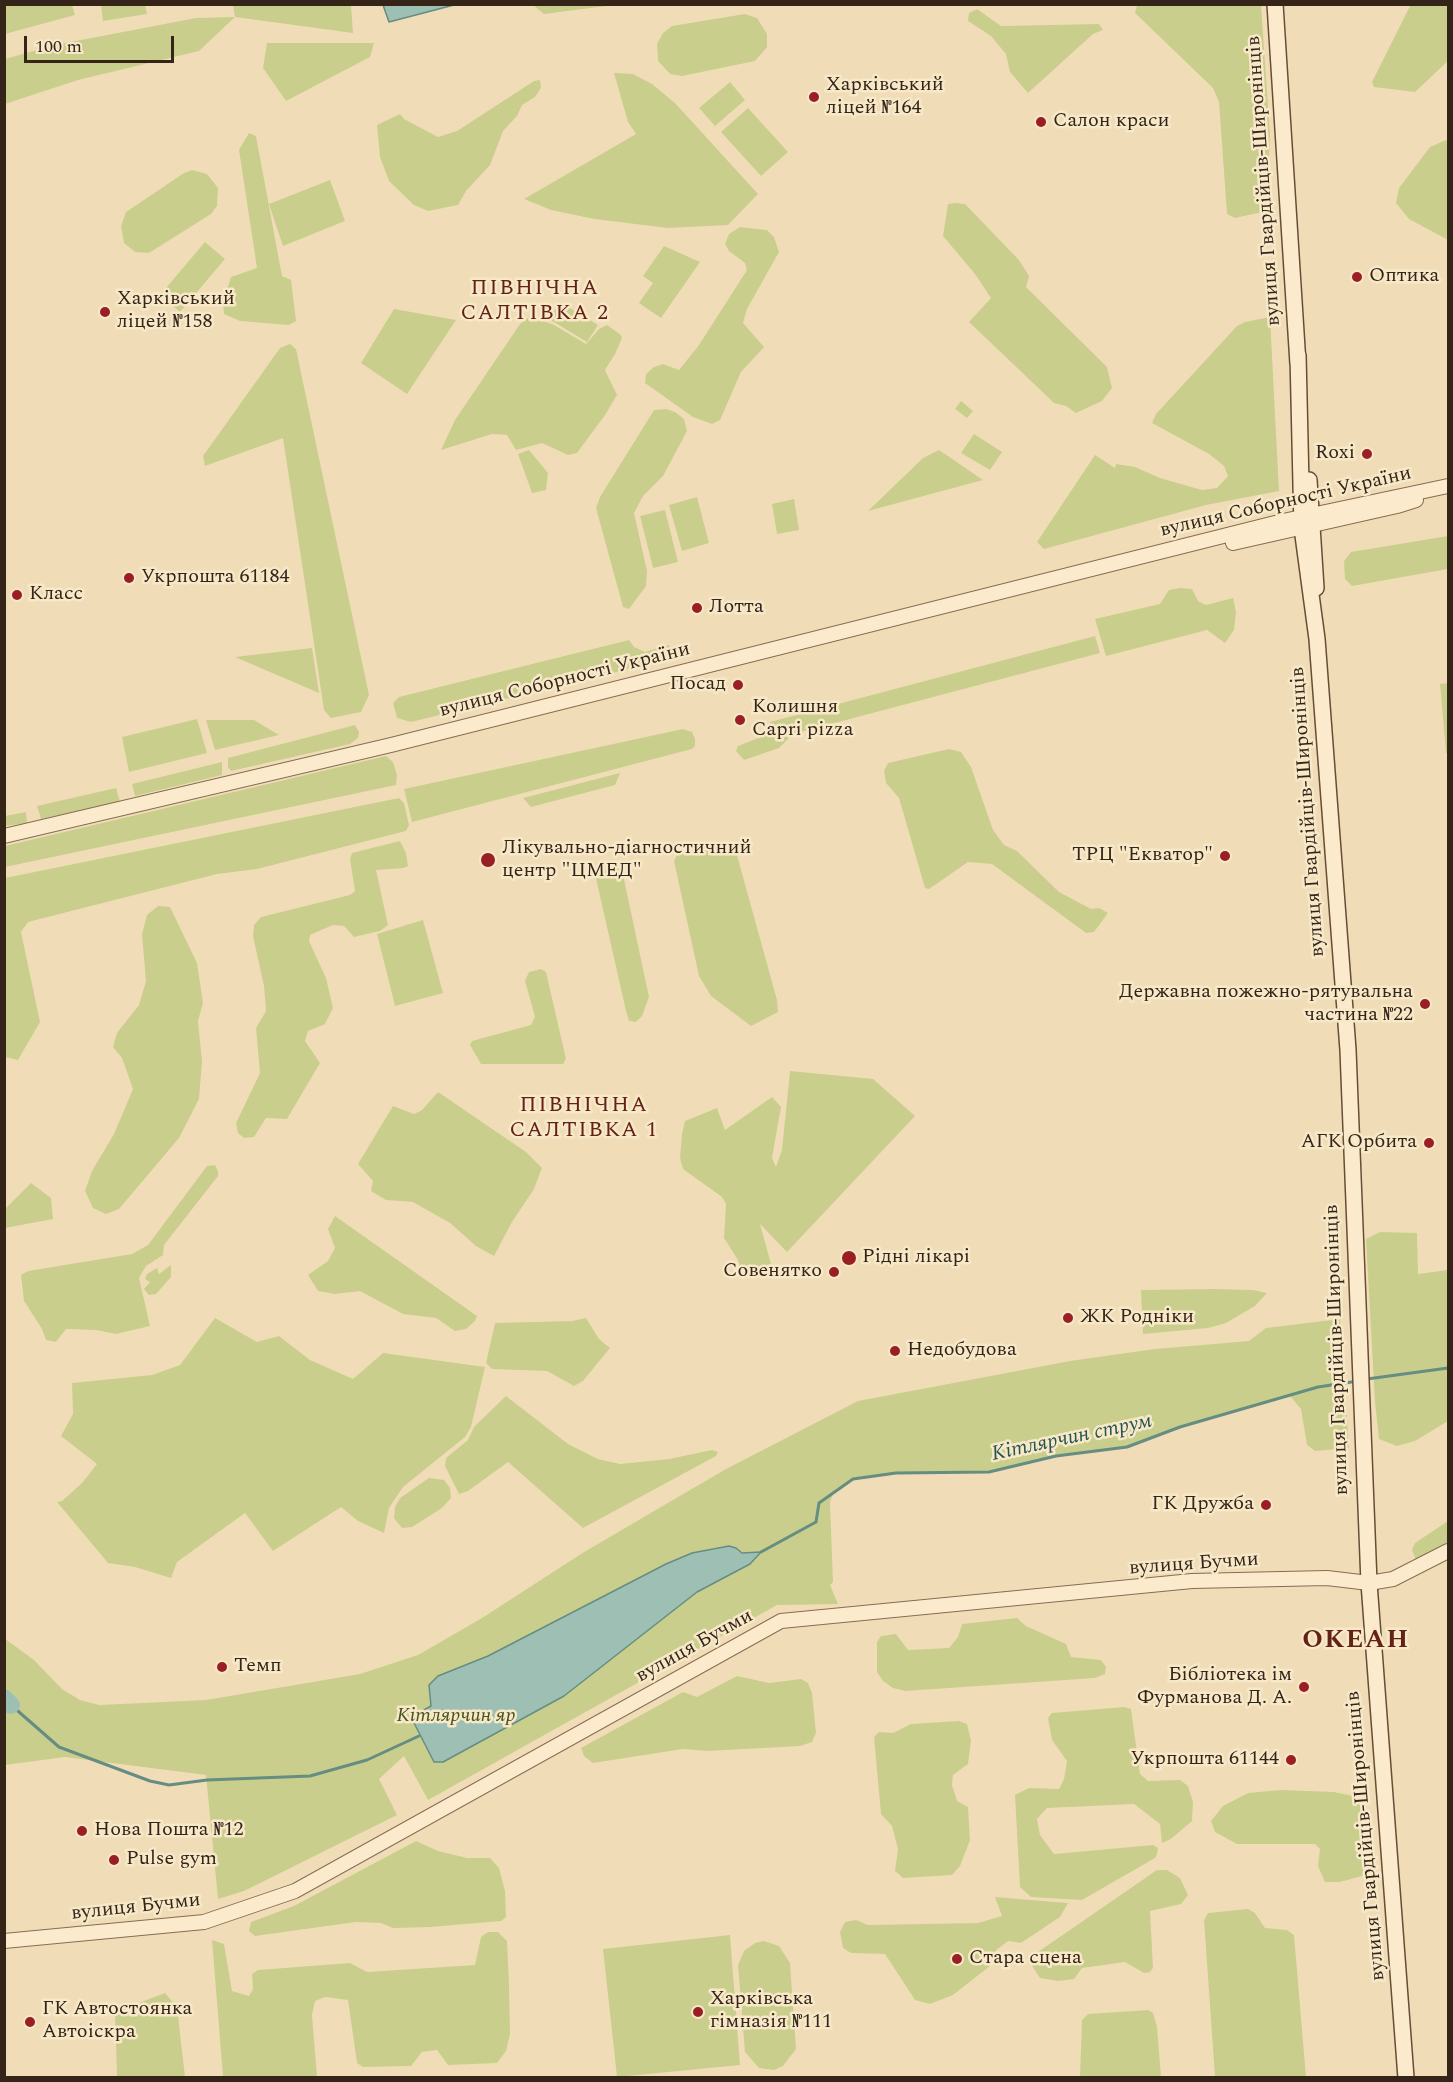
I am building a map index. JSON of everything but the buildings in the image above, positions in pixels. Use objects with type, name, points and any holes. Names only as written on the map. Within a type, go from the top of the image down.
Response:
[{"type":"main road","name":"вулиця Гвардійців-Широнінців","points":[[1275,4],[1308,521],[1348,1050],[1362,1456],[1369,1583],[1406,2078]]},
{"type":"street","name":"вулиця Соборності України","points":[[4,836],[392,744],[1133,561],[1308,521],[1396,506],[1449,487]]},
{"type":"street","name":"вулиця Бучми","points":[[4,1941],[204,1922],[295,1891],[781,1621],[1192,1581],[1327,1578],[1369,1583],[1393,1579],[1449,1551]]},
{"type":"green space","points":[[5,4],[72,5],[75,15],[5,34]]},
{"type":"green space","points":[[1411,4],[1448,5],[1448,61],[1415,92],[1374,87],[1372,82]]},
{"type":"green space","points":[[101,5],[145,5],[147,14],[103,21]]},
{"type":"green space","points":[[233,5],[351,5],[353,33],[235,17]]},
{"type":"green space","points":[[533,5],[614,5],[544,14]]},
{"type":"green space","points":[[1137,5],[1261,5],[1270,135],[1269,156],[1259,180],[1262,212],[1235,218],[1227,214],[1219,102],[1213,88],[1135,13]]},
{"type":"green space","points":[[977,9],[1001,26],[1099,24],[1103,30],[1093,34],[1028,93],[1010,72],[1006,54],[991,36],[968,21],[969,13]]},
{"type":"green space","points":[[745,14],[757,18],[767,34],[767,47],[755,61],[682,76],[670,74],[658,61],[657,44],[663,33],[672,26]]},
{"type":"green space","points":[[235,17],[199,51],[78,80],[5,104],[5,59],[55,45],[196,18]]},
{"type":"green space","points":[[267,43],[374,43],[370,57],[286,101],[263,68]]},
{"type":"green space","points":[[614,73],[633,74],[652,84],[675,103],[758,194],[728,225],[668,228],[594,219],[551,210],[524,199],[636,134],[628,122]]},
{"type":"green space","points":[[540,80],[541,88],[535,97],[522,105],[517,116],[503,131],[490,165],[466,191],[458,205],[428,211],[414,205],[389,181],[380,157],[377,125],[400,114],[404,119],[438,137],[457,131],[534,81]]},
{"type":"green space","points":[[730,82],[745,100],[715,126],[699,108]]},
{"type":"green space","points":[[748,108],[788,152],[761,176],[721,132]]},
{"type":"green space","points":[[249,133],[256,136],[282,276],[291,280],[296,321],[289,325],[240,321],[224,314],[223,303],[231,277],[257,268],[239,150]]},
{"type":"green space","points":[[1448,141],[1448,240],[1409,219],[1396,203],[1399,188],[1430,147]]},
{"type":"green space","points":[[192,170],[207,174],[218,188],[217,206],[211,214],[149,253],[135,252],[124,243],[121,226],[126,212]]},
{"type":"green space","points":[[330,180],[345,221],[283,246],[269,204]]},
{"type":"green space","points":[[948,204],[965,204],[1019,260],[1029,276],[1026,287],[1107,367],[1112,388],[1102,401],[1076,413],[1066,406],[1054,403],[969,322],[991,298],[975,274],[943,236]]},
{"type":"green space","points":[[740,227],[767,230],[774,237],[779,252],[747,309],[743,323],[764,347],[741,372],[720,420],[712,424],[693,417],[645,383],[646,374],[654,367],[663,364],[679,370],[699,345],[747,270],[745,263],[729,251],[725,244],[729,234]]},
{"type":"green space","points":[[205,242],[225,259],[180,312],[160,295]]},
{"type":"green space","points":[[664,246],[700,262],[661,318],[639,303],[653,283],[643,276]]},
{"type":"green space","points":[[560,302],[598,325],[587,342],[549,319]]},
{"type":"green space","points":[[394,309],[456,320],[407,394],[361,363]]},
{"type":"green space","points":[[530,316],[554,325],[586,344],[599,329],[607,325],[621,335],[622,338],[615,354],[605,370],[617,395],[605,415],[577,453],[568,455],[542,443],[516,450],[507,435],[492,434],[441,450],[455,420],[520,324]]},
{"type":"green space","points":[[1270,317],[1279,491],[1206,505],[1044,549],[1037,542],[1095,455],[1115,468],[1116,464],[1135,467],[1160,478],[1202,490],[1217,488],[1228,476],[1224,466],[1209,454],[1152,423],[1156,414],[1237,326]]},
{"type":"green space","points":[[290,344],[296,349],[369,695],[361,712],[331,718],[324,710],[283,438],[205,466],[203,456],[280,348]]},
{"type":"green space","points":[[961,401],[973,411],[967,418],[955,409]]},
{"type":"green space","points":[[666,409],[684,419],[687,431],[663,476],[643,496],[634,513],[647,571],[646,586],[629,609],[623,607],[596,508],[600,497],[654,410]]},
{"type":"green space","points":[[974,434],[1002,452],[990,470],[961,453]]},
{"type":"green space","points":[[529,450],[548,473],[546,490],[532,493],[518,454]]},
{"type":"green space","points":[[939,450],[983,480],[868,511],[923,458]]},
{"type":"green space","points":[[697,497],[709,543],[682,551],[669,505]]},
{"type":"green space","points":[[794,499],[799,530],[777,534],[772,504]]},
{"type":"green space","points":[[665,510],[678,562],[653,568],[640,516]]},
{"type":"green space","points":[[1448,536],[1448,569],[1352,586],[1345,579],[1344,561],[1351,552]]},
{"type":"green space","points":[[1192,589],[1198,601],[1206,605],[1233,598],[1236,612],[1234,630],[1225,643],[1207,630],[1106,656],[1095,619],[1160,604],[1169,590]]},
{"type":"green space","points":[[1095,636],[1100,653],[793,734],[779,748],[744,760],[736,751],[738,746],[771,733],[770,722]]},
{"type":"green space","points":[[629,640],[634,647],[645,652],[668,645],[673,649],[674,658],[411,722],[397,718],[393,703],[399,697]]},
{"type":"green space","points":[[312,648],[319,693],[235,657]]},
{"type":"green space","points":[[1448,683],[1448,753],[1446,753],[1440,684]]},
{"type":"green space","points":[[197,719],[207,753],[129,772],[122,737]]},
{"type":"green space","points":[[206,720],[254,720],[279,735],[215,750]]},
{"type":"green space","points":[[355,725],[359,732],[358,738],[350,744],[231,771],[228,767],[228,758]]},
{"type":"green space","points":[[683,729],[692,732],[695,746],[692,749],[412,822],[404,789]]},
{"type":"green space","points":[[949,749],[961,752],[971,767],[993,830],[1004,845],[1017,851],[1059,892],[1091,909],[1099,908],[1108,913],[1094,932],[1086,933],[992,864],[968,862],[929,889],[925,888],[899,798],[886,783],[884,771],[888,763]]},
{"type":"green space","points":[[386,756],[393,762],[397,775],[396,785],[5,867],[5,846]]},
{"type":"green space","points":[[222,762],[222,775],[135,796],[132,784]]},
{"type":"green space","points":[[620,773],[615,785],[531,807],[523,798]]},
{"type":"green space","points":[[116,788],[120,802],[41,819],[37,806]]},
{"type":"green space","points":[[399,798],[404,803],[409,825],[406,831],[257,869],[217,874],[28,922],[21,932],[40,1022],[18,1060],[5,1057],[5,878]]},
{"type":"green space","points":[[26,812],[27,823],[5,826],[5,816]]},
{"type":"green space","points":[[400,841],[406,853],[408,866],[376,870],[388,925],[380,931],[354,937],[344,926],[333,925],[310,935],[309,941],[326,978],[333,1008],[325,1024],[308,1031],[305,1041],[320,1063],[287,1119],[266,1118],[254,1137],[244,1138],[238,1133],[236,1123],[260,1073],[256,1028],[266,1011],[264,986],[253,936],[254,925],[261,917],[350,895],[355,891],[350,859],[352,853]]},
{"type":"green space","points":[[719,841],[735,848],[777,1000],[778,1012],[751,1026],[711,996],[699,976],[674,861],[679,851]]},
{"type":"green space","points":[[615,867],[622,870],[649,997],[642,1016],[636,1022],[629,1021],[626,1011],[595,874],[598,871]]},
{"type":"green space","points":[[158,906],[170,907],[197,963],[203,1003],[198,1021],[202,1061],[199,1099],[179,1138],[119,1209],[106,1214],[93,1208],[85,1191],[92,1171],[114,1134],[133,1089],[122,1058],[113,1047],[117,1033],[139,1005],[146,981],[142,934],[147,915]]},
{"type":"green space","points":[[423,920],[443,993],[395,1006],[377,934]]},
{"type":"green space","points":[[541,969],[546,972],[566,1059],[563,1064],[481,1064],[470,1045],[472,1041],[531,1025],[535,1017],[525,981],[529,972]]},
{"type":"green space","points":[[790,1071],[873,1079],[915,1116],[787,1252],[760,1224],[771,1264],[743,1275],[738,1260],[724,1238],[726,1204],[722,1197],[683,1169],[680,1158],[682,1134],[685,1121],[717,1108],[725,1130],[772,1097],[781,1107],[772,1158],[776,1167],[782,1150]]},
{"type":"green space","points":[[438,1092],[526,1152],[542,1168],[534,1189],[512,1222],[494,1256],[476,1246],[450,1223],[413,1202],[386,1200],[371,1191],[373,1181],[358,1164],[393,1106],[414,1114],[422,1110]]},
{"type":"green space","points":[[215,1165],[218,1176],[164,1245],[163,1255],[146,1266],[139,1278],[150,1326],[116,1334],[96,1330],[66,1329],[56,1342],[46,1340],[42,1329],[24,1301],[21,1275],[28,1271],[132,1254],[148,1245],[207,1166]]},
{"type":"green space","points":[[31,1183],[51,1198],[53,1219],[5,1228],[5,1209]]},
{"type":"green space","points":[[335,1216],[477,1316],[475,1321],[466,1329],[455,1331],[436,1318],[403,1314],[360,1291],[335,1294],[318,1291],[308,1275],[328,1261],[335,1248],[328,1229]]},
{"type":"green space","points":[[1380,1232],[1417,1233],[1418,1274],[1448,1270],[1448,1421],[1415,1441],[1397,1446],[1379,1439],[1381,1458],[1375,1402],[1366,1239]]},
{"type":"green space","points":[[171,1265],[171,1277],[156,1294],[149,1295],[144,1289],[150,1282],[145,1279],[147,1274],[157,1268],[159,1274]]},
{"type":"green space","points":[[1141,1290],[1253,1290],[1267,1293],[1255,1306],[1226,1323],[1208,1328],[1143,1334]]},
{"type":"green space","points":[[215,1318],[257,1342],[279,1336],[310,1360],[353,1379],[383,1353],[485,1367],[471,1427],[465,1437],[403,1487],[389,1508],[384,1533],[358,1521],[341,1507],[273,1551],[245,1513],[177,1562],[171,1578],[135,1567],[108,1563],[57,1502],[62,1501],[82,1483],[97,1464],[61,1436],[73,1414],[72,1383],[152,1375],[180,1365]]},
{"type":"green space","points":[[586,1318],[599,1339],[610,1348],[583,1381],[574,1386],[547,1371],[492,1369],[486,1363],[495,1323],[572,1321]]},
{"type":"green space","name":"Кітлярчин яр","points":[[1340,1319],[1349,1448],[1315,1451],[1307,1445],[1301,1409],[1290,1396],[1180,1427],[1127,1447],[1056,1455],[989,1472],[896,1473],[853,1478],[834,1492],[830,1502],[833,1582],[830,1585],[838,1604],[777,1605],[428,1800],[404,1756],[379,1779],[397,1815],[244,1891],[218,1899],[206,1775],[65,1757],[5,1765],[4,1638],[34,1660],[62,1689],[80,1700],[99,1705],[206,1700],[360,1674],[418,1655],[482,1618],[584,1552],[726,1469],[858,1401],[1070,1361],[1155,1349],[1249,1341],[1266,1328]]},
{"type":"green space","points":[[506,1396],[568,1444],[598,1459],[620,1464],[669,1459],[712,1450],[718,1452],[716,1456],[583,1528],[508,1462],[468,1491],[459,1494],[445,1466],[446,1458],[468,1440],[474,1427]]},
{"type":"green space","points":[[429,1478],[444,1480],[450,1488],[451,1498],[442,1508],[412,1527],[402,1528],[394,1518],[395,1507],[400,1498]]},
{"type":"green space","points":[[1448,1521],[1448,1543],[1416,1560],[1412,1550],[1415,1543]]},
{"type":"green space","points":[[1017,1618],[1026,1626],[1066,1644],[1071,1657],[1101,1660],[1106,1667],[1105,1674],[1095,1678],[905,1691],[893,1688],[883,1681],[877,1672],[877,1642],[881,1636],[896,1634],[908,1650],[949,1648],[958,1637],[962,1624]]},
{"type":"green space","points":[[737,1676],[769,1683],[801,1679],[808,1683],[812,1693],[816,1733],[812,1742],[800,1746],[708,1751],[683,1749],[593,1763],[584,1756],[581,1748],[683,1692],[697,1697]]},
{"type":"green space","points":[[1124,1707],[1131,1709],[1140,1774],[1148,1781],[1180,1780],[1188,1786],[1193,1802],[1192,1821],[1171,1839],[1162,1843],[1160,1824],[1134,1804],[1047,1808],[1037,1819],[1040,1835],[1054,1854],[1153,1845],[1158,1848],[1157,1854],[1155,1858],[1082,1900],[1031,1897],[1020,1887],[1015,1795],[1029,1788],[1059,1789],[1064,1779],[1067,1761],[1052,1740],[1048,1718],[1052,1713]]},
{"type":"green space","points":[[959,1721],[967,1724],[971,1740],[968,1764],[953,1775],[952,1785],[957,1801],[968,1807],[970,1840],[960,1866],[952,1875],[903,1878],[895,1871],[898,1849],[892,1826],[881,1814],[874,1737],[879,1732],[893,1733],[911,1724]]},
{"type":"green space","points":[[1281,1790],[1334,1792],[1358,1797],[1363,1802],[1367,1871],[1362,1876],[1340,1882],[1325,1882],[1318,1866],[1320,1849],[1315,1844],[1237,1844],[1215,1832],[1211,1821],[1223,1806],[1248,1793]]},
{"type":"green space","points":[[416,1841],[438,1851],[467,1858],[490,1858],[499,1868],[505,1891],[506,1917],[501,1921],[431,1927],[393,1928],[381,1923],[356,1922],[255,1936],[249,1931],[251,1922],[294,1906]]},
{"type":"green space","points":[[1157,1870],[1167,1870],[1180,1878],[1188,1895],[1181,1904],[1150,1911],[1153,1968],[1150,1972],[1144,1973],[1125,1962],[1082,1968],[1074,1979],[1058,1981],[1040,1978],[1031,1964],[1035,1954]]},
{"type":"green space","points":[[995,1897],[1068,1903],[1060,1917],[1021,1943],[1008,1941],[995,1951],[995,1962],[953,1995],[930,2004],[915,2000],[885,1954],[851,1953],[843,1948],[840,1932],[845,1922],[856,1920],[868,1925],[978,1923],[1002,1916]]},
{"type":"green space","points":[[1248,1909],[1255,1913],[1265,1928],[1287,1930],[1294,1935],[1306,2077],[1215,2077],[1204,1920],[1208,1913]]},
{"type":"green space","points":[[488,1932],[498,1932],[507,1941],[510,2034],[506,2051],[497,2063],[448,2065],[437,2050],[422,2052],[411,2066],[363,2067],[357,2063],[348,2000],[325,1997],[315,2001],[312,2015],[317,2077],[223,2077],[212,1940],[224,1944],[232,1991],[249,1996],[253,1989],[252,1974],[258,1970],[350,1963],[367,1972],[475,1965],[481,1937]]},
{"type":"green space","points":[[730,1935],[740,2065],[617,2077],[603,1949]]},
{"type":"green space","points":[[764,1941],[779,1946],[790,1963],[796,2049],[783,2066],[774,2070],[759,2068],[745,2052],[738,1965],[744,1951],[755,1943]]},
{"type":"green space","points":[[165,1993],[177,2007],[185,2077],[117,2077],[115,2012]]},
{"type":"green space","points":[[1148,2010],[1153,2013],[1157,2027],[1161,2077],[1080,2077],[1082,2020],[1088,2014]]},
{"type":"water","points":[[383,4],[454,5],[389,22]]},
{"type":"water","points":[[729,1546],[742,1553],[761,1552],[750,1564],[697,1592],[564,1696],[443,1762],[434,1762],[411,1717],[431,1706],[429,1685],[438,1676],[488,1656],[666,1564],[692,1553]]},
{"type":"waterway","name":"Кітлярчин струм","points":[[1367,1379],[1448,1368]]},
{"type":"waterway","name":"Кітлярчин струм","points":[[761,1552],[816,1522],[819,1503],[853,1479],[896,1473],[989,1472],[1056,1456],[1127,1447],[1180,1427],[1318,1387],[1358,1381]]},
{"type":"waterway","points":[[4,1698],[11,1705]]},
{"type":"waterway","name":"Кітлярчин струм","points":[[11,1705],[59,1747],[150,1781],[169,1785],[207,1780],[310,1776],[367,1760],[419,1736]]},
{"type":"place","name":"Харківський ліцей №164","points":[[814,97]]},
{"type":"place","name":"Салон краси","points":[[1041,122]]},
{"type":"place","name":"Оптика","points":[[1357,277]]},
{"type":"place","name":"Харківський ліцей №158","points":[[105,312]]},
{"type":"place","name":"Roxi","points":[[1367,454]]},
{"type":"place","name":"Укрпошта 61184","points":[[129,578]]},
{"type":"place","name":"Класс","points":[[17,595]]},
{"type":"place","name":"Лотта","points":[[697,608]]},
{"type":"place","name":"Посад","points":[[738,685]]},
{"type":"place","name":"Колишня Capri pizza","points":[[740,720]]},
{"type":"place","name":"ТРЦ \"Екватор\"","points":[[1225,856]]},
{"type":"place","name":"Лікувально-діагностичний центр \"ЦМЕД\"","points":[[488,860]]},
{"type":"place","name":"Державна пожежно-рятувальна частина №22","points":[[1425,1004]]},
{"type":"place","name":"АГК Орбита","points":[[1429,1143]]},
{"type":"place","name":"Рідні лікарі","points":[[849,1258]]},
{"type":"place","name":"Совенятко","points":[[834,1272]]},
{"type":"place","name":"ЖК Родніки","points":[[1068,1318]]},
{"type":"place","name":"Недобудова","points":[[895,1351]]},
{"type":"place","name":"ГК Дружба","points":[[1266,1505]]},
{"type":"place","name":"Темп","points":[[222,1667]]},
{"type":"place","name":"Бібліотека iм Фурманова Д. А.","points":[[1304,1687]]},
{"type":"place","name":"Укрпошта 61144","points":[[1291,1760]]},
{"type":"place","name":"Нова Пошта №12","points":[[82,1831]]},
{"type":"place","name":"Pulse gym","points":[[114,1860]]},
{"type":"place","name":"Стара сцена","points":[[957,1959]]},
{"type":"place","name":"Харківська гімназія №111","points":[[698,2012]]},
{"type":"place","name":"ГК Автостоянка Автоіскра","points":[[30,2022]]},
{"type":"district","name":"ПІВНІЧНА САЛТІВКА 2","points":[[535,302]]},
{"type":"district","name":"ПІВНІЧНА САЛТІВКА 1","points":[[584,1120]]},
{"type":"district","name":"ОКЕАН","points":[[1356,1642]]}]
